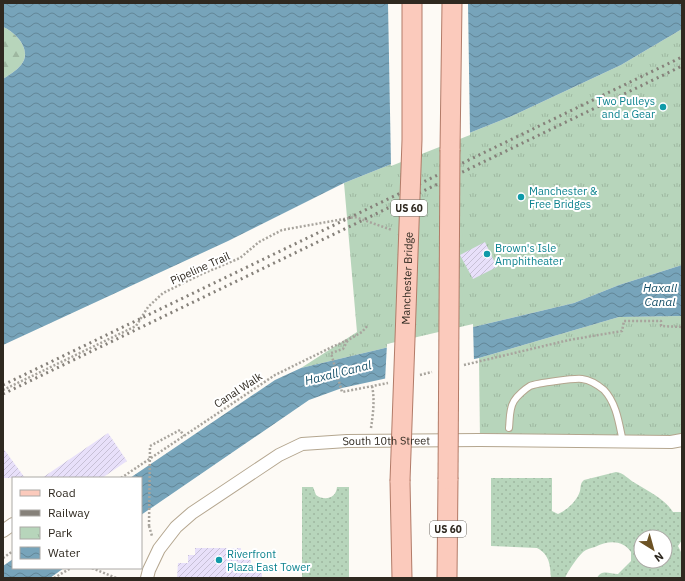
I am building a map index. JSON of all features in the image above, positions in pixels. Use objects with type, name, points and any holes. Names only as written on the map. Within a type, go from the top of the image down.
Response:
[{"type":"main road","name":"Manchester Bridge","points":[[402,578],[400,481],[412,140],[412,3]]},
{"type":"main road","name":"US 60","points":[[448,578],[452,3]]},
{"type":"street","name":"South 10th Street","points":[[145,572],[159,549],[176,526],[279,455],[302,444],[347,441],[472,440],[671,442],[682,440]]},
{"type":"street","points":[[3,531],[12,525]]},
{"type":"lane","points":[[509,428],[510,412],[514,401],[531,386],[572,379],[582,379],[594,383],[603,390],[610,400],[615,408],[623,442]]},
{"type":"path","name":"Pipeline Trail","points":[[3,390],[136,326],[148,307],[164,293],[202,274],[240,258],[259,242],[282,230],[355,217],[396,231]]},
{"type":"path","points":[[461,365],[569,340],[622,331],[624,322],[661,321],[661,326],[682,327]]},
{"type":"path","name":"Canal Walk","points":[[122,477],[275,375],[348,340],[362,332],[368,325]]},
{"type":"path","points":[[348,340],[343,349],[331,353],[342,392],[395,381]]},
{"type":"path","points":[[417,376],[439,371]]},
{"type":"path","points":[[372,386],[374,394],[372,423]]},
{"type":"path","points":[[149,526],[150,446],[180,430],[184,436]]},
{"type":"path","points":[[3,558],[12,553]]},
{"type":"path","points":[[54,578],[69,569]]},
{"type":"path","points":[[94,569],[116,578]]},
{"type":"green space","points":[[3,27],[8,29],[18,38],[24,48],[25,54],[21,65],[3,79]]},
{"type":"green space","points":[[682,29],[682,265],[619,285],[574,303],[301,368],[357,332],[344,183],[512,116],[621,65]]},
{"type":"green space","points":[[682,316],[682,440],[480,440],[479,358],[619,317]]},
{"type":"green space","points":[[616,472],[624,475],[661,499],[673,512],[682,512],[682,540],[678,546],[682,554],[682,578],[597,578],[603,573],[618,574],[631,561],[631,552],[623,545],[614,542],[604,543],[584,551],[573,564],[565,578],[551,578],[550,565],[547,557],[537,548],[491,546],[491,478],[552,478],[552,511],[558,514],[574,502],[579,495],[583,481]]},
{"type":"green space","points":[[302,487],[313,487],[316,495],[323,498],[329,498],[334,494],[337,487],[349,487],[349,578],[302,578]]},
{"type":"water","points":[[3,3],[682,3],[682,29],[621,65],[512,116],[344,183],[228,241],[3,345],[3,79],[21,65],[25,54],[24,48],[18,38],[8,29],[3,27]]},
{"type":"water","name":"Haxall Canal","points":[[682,265],[682,316],[619,317],[479,358],[342,388],[309,400],[142,514],[142,477],[131,477],[275,380],[301,368],[574,303],[619,285]]},
{"type":"water","points":[[12,560],[12,569],[63,569],[50,578],[3,578],[3,566]]},
{"type":"pier","points":[[388,3],[468,3],[470,135],[391,166]]},
{"type":"pier","points":[[473,324],[474,362],[385,381],[387,344]]},
{"type":"building","points":[[485,242],[497,267],[473,279],[460,255]]},
{"type":"building","points":[[108,433],[127,461],[103,477],[43,477]]},
{"type":"building","points":[[3,448],[24,477],[3,478]]},
{"type":"building","name":"Riverfront Plaza East Tower","points":[[195,548],[241,548],[241,557],[251,556],[251,565],[262,565],[262,578],[177,578],[178,563],[188,563],[188,555],[195,555]]},
{"type":"railway","points":[[3,385],[682,57]]},
{"type":"railway","points":[[3,394],[682,66]]},
{"type":"place","name":"Two Pulleys and a Gear","points":[[663,107]]},
{"type":"place","name":"Manchester & Free Bridges","points":[[521,197]]},
{"type":"place","name":"Brown's Isle Amphitheater","points":[[487,254]]},
{"type":"place","name":"Riverfront Plaza East Tower","points":[[219,560]]}]
